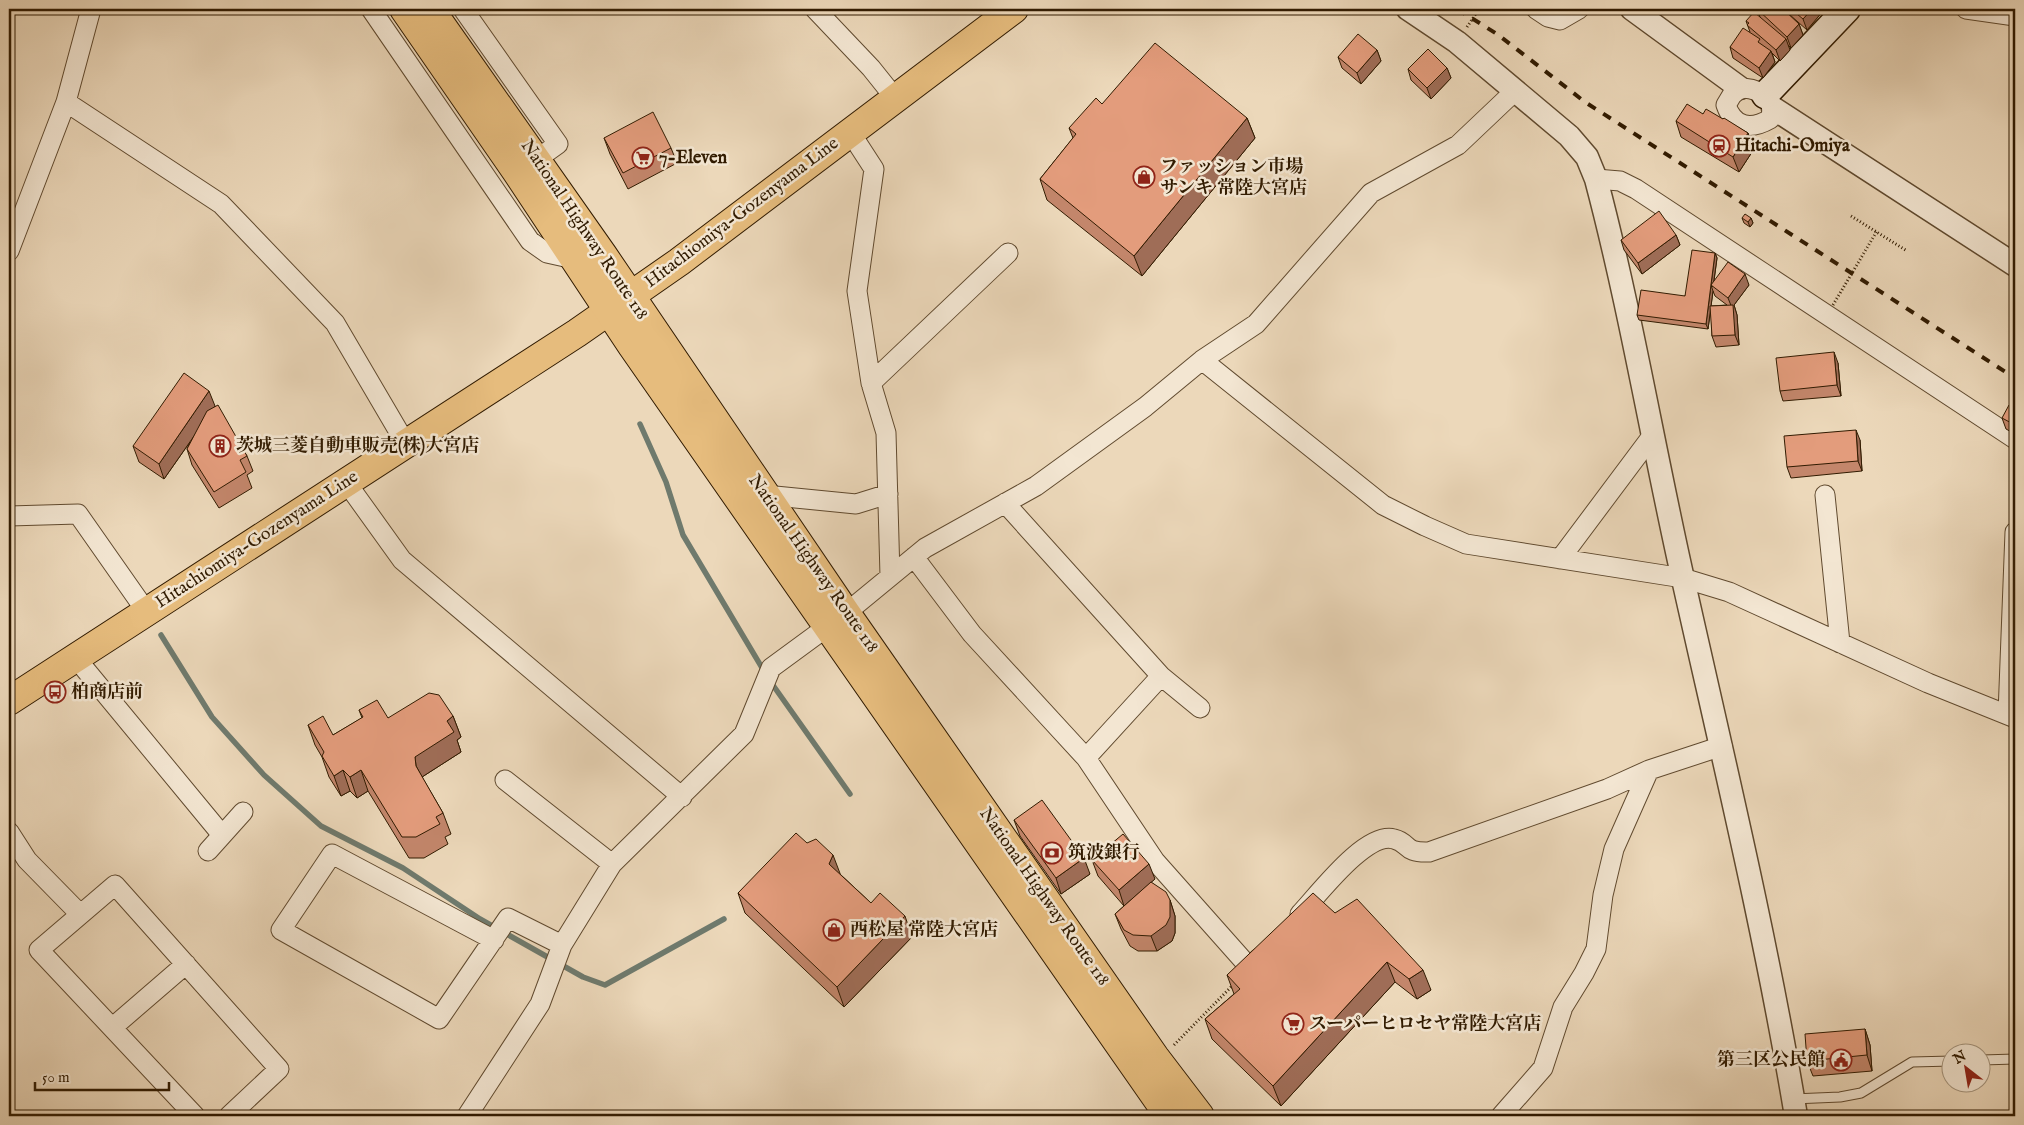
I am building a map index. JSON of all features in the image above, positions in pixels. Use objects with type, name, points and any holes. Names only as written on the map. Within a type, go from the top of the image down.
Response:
[{"type":"main road","name":"National Highway Route 118","points":[[404,9],[516,171],[609,311],[1200,1116]]},
{"type":"main road","name":"National Highway Route 118","points":[[430,9],[537,159],[765,495],[837,620],[1170,1116]]},
{"type":"main road","name":"Hitachiomiya-Gozenyama Line","points":[[9,701],[631,296],[680,262],[1014,9]]},
{"type":"main road","points":[[1769,102],[1847,9]]},
{"type":"street","points":[[9,251],[66,102],[91,9]]},
{"type":"street","points":[[371,9],[530,241],[546,253],[574,259]]},
{"type":"street","points":[[463,9],[558,144],[537,159]]},
{"type":"street","points":[[815,9],[871,68],[895,98]]},
{"type":"street","points":[[1408,9],[1457,42],[1516,90],[1581,148],[1596,179],[1763,935],[1794,1108]]},
{"type":"street","points":[[1536,9],[1548,17],[1560,20],[1579,9]]},
{"type":"street","points":[[1632,9],[1740,88],[1751,88],[1769,102],[2015,265]]},
{"type":"street","points":[[1966,9],[2015,16]]},
{"type":"street","points":[[1740,88],[1732,95],[1726,105],[1728,113],[1741,124],[1756,127],[1770,119],[1769,102]]},
{"type":"street","points":[[467,1116],[540,1004],[562,945],[612,864],[744,734],[771,668],[837,620],[925,548],[1036,486],[1145,406],[1202,360],[1256,324],[1371,193],[1458,144],[1516,90]]},
{"type":"street","points":[[66,102],[222,204],[335,323],[406,444]]},
{"type":"street","points":[[850,132],[874,169],[857,291],[871,383],[886,433],[890,576]]},
{"type":"street","points":[[1596,179],[1620,180],[1636,189],[2015,439]]},
{"type":"street","points":[[871,383],[1008,253]]},
{"type":"street","points":[[1202,360],[1383,505],[1402,516],[1466,544],[1683,578],[1729,592],[1928,683],[2012,716],[2015,532]]},
{"type":"street","points":[[1560,559],[1652,436]]},
{"type":"street","points":[[346,482],[402,560],[682,797]]},
{"type":"street","points":[[765,495],[856,504],[888,494]]},
{"type":"street","points":[[1825,495],[1840,642]]},
{"type":"street","points":[[1005,503],[1161,676],[1200,708]]},
{"type":"street","points":[[9,516],[78,514],[146,612]]},
{"type":"street","points":[[914,557],[972,634],[1086,758],[1156,861],[1250,968],[1270,947]]},
{"type":"street","points":[[74,657],[222,835]]},
{"type":"street","points":[[1086,758],[1161,676]]},
{"type":"street","points":[[1290,926],[1362,848],[1376,839],[1394,839],[1414,853],[1429,852],[1607,789],[1649,770],[1722,746]]},
{"type":"street","points":[[1501,1116],[1543,1068],[1563,1007],[1584,973],[1596,948],[1603,895],[1614,849],[1649,770]]},
{"type":"street","points":[[505,780],[612,864]]},
{"type":"street","points":[[208,851],[242,812]]},
{"type":"street","points":[[9,832],[27,860],[80,914]]},
{"type":"street","points":[[494,940],[332,854],[281,930],[439,1018],[494,940],[508,918],[562,945]]},
{"type":"street","points":[[195,1116],[39,950],[115,885],[280,1070],[229,1116]]},
{"type":"street","points":[[113,1028],[186,964]]},
{"type":"lane","points":[[1992,1059],[2015,1058]]},
{"type":"lane","points":[[1794,1108],[1861,1093],[1912,1062],[1942,1061]]},
{"type":"path","points":[[1851,216],[1907,251]]},
{"type":"path","points":[[1833,305],[1877,232]]},
{"type":"path","points":[[1173,1046],[1250,968]]},
{"type":"building","points":[[1757,9],[1783,9],[1799,24],[1787,37]]},
{"type":"building","points":[[1791,9],[1812,9],[1803,19]]},
{"type":"building","points":[[1754,12],[1786,39],[1776,50],[1747,25],[1749,23],[1746,21]]},
{"type":"building","points":[[1743,28],[1760,39],[1758,42],[1771,51],[1759,68],[1730,47]]},
{"type":"building","points":[[1358,34],[1377,50],[1357,73],[1338,57]]},
{"type":"building","name":"ファッション市場 サンキ 常陸大宮店","points":[[1155,43],[1247,118],[1134,256],[1040,179],[1076,134],[1069,128],[1096,98],[1102,104]]},
{"type":"building","points":[[1428,49],[1447,68],[1427,88],[1408,69]]},
{"type":"building","points":[[1687,104],[1703,114],[1706,109],[1748,133],[1733,157],[1676,121]]},
{"type":"building","points":[[653,112],[671,148],[623,173],[604,138]]},
{"type":"building","points":[[1659,211],[1676,235],[1638,263],[1621,240]]},
{"type":"building","points":[[1745,214],[1751,218],[1748,222],[1742,218]]},
{"type":"building","points":[[1692,250],[1715,253],[1706,324],[1637,315],[1641,290],[1685,296]]},
{"type":"building","points":[[1728,262],[1745,274],[1728,298],[1711,285]]},
{"type":"building","points":[[1733,305],[1735,335],[1712,336],[1710,306]]},
{"type":"building","points":[[1834,352],[1837,385],[1780,391],[1776,358]]},
{"type":"building","points":[[184,373],[209,391],[159,464],[133,446]]},
{"type":"building","name":"茨城三菱自動車販売(株)大宮店","points":[[218,405],[247,456],[240,460],[246,472],[214,492],[187,449],[207,411]]},
{"type":"building","points":[[2009,405],[2015,409],[2015,425],[2002,418]]},
{"type":"building","points":[[1856,430],[1858,461],[1787,467],[1784,436]]},
{"type":"building","points":[[429,693],[439,695],[453,716],[447,721],[454,732],[415,757],[416,766],[443,813],[436,817],[440,824],[416,837],[402,837],[361,770],[350,777],[343,770],[334,776],[322,756],[324,752],[308,725],[323,716],[333,735],[363,717],[359,710],[377,700],[388,718]]},
{"type":"building","points":[[1042,800],[1084,858],[1056,878],[1014,820]]},
{"type":"building","name":"西松屋 常陸大宮店","points":[[796,833],[807,843],[816,839],[833,855],[829,864],[871,903],[880,893],[905,916],[837,987],[738,893]]},
{"type":"building","points":[[1123,834],[1149,864],[1119,890],[1092,860]]},
{"type":"building","points":[[1151,882],[1166,892],[1170,900],[1170,917],[1166,925],[1151,936],[1133,935],[1124,930],[1115,914]]},
{"type":"building","name":"スーパーヒロセヤ常陸大宮店","points":[[1313,893],[1335,913],[1357,899],[1423,970],[1409,979],[1387,962],[1273,1086],[1205,1019],[1240,989],[1227,975]]},
{"type":"building","points":[[1865,1029],[1867,1055],[1807,1061],[1805,1034]]},
{"type":"waterway","points":[[640,424],[666,482],[683,535],[764,671]]},
{"type":"waterway","points":[[161,635],[212,717],[264,775],[321,826],[403,868],[480,919],[583,977],[605,985],[724,919]]},
{"type":"waterway","points":[[770,681],[850,794]]},
{"type":"railway","points":[[1457,9],[1497,34],[1585,102],[2015,378]]},
{"type":"place","name":"Hitachi-Omiya","points":[[1719,146]]},
{"type":"place","name":"7-Eleven","points":[[643,158]]},
{"type":"place","name":"ファッション市場 サンキ 常陸大宮店","points":[[1144,177]]},
{"type":"place","name":"茨城三菱自動車販売(株)大宮店","points":[[220,446]]},
{"type":"place","name":"柏商店前","points":[[55,692]]},
{"type":"place","name":"筑波銀行","points":[[1052,853]]},
{"type":"place","name":"西松屋 常陸大宮店","points":[[834,930]]},
{"type":"place","name":"スーパーヒロセヤ常陸大宮店","points":[[1293,1024]]},
{"type":"place","name":"第三区公民館","points":[[1841,1060]]}]
